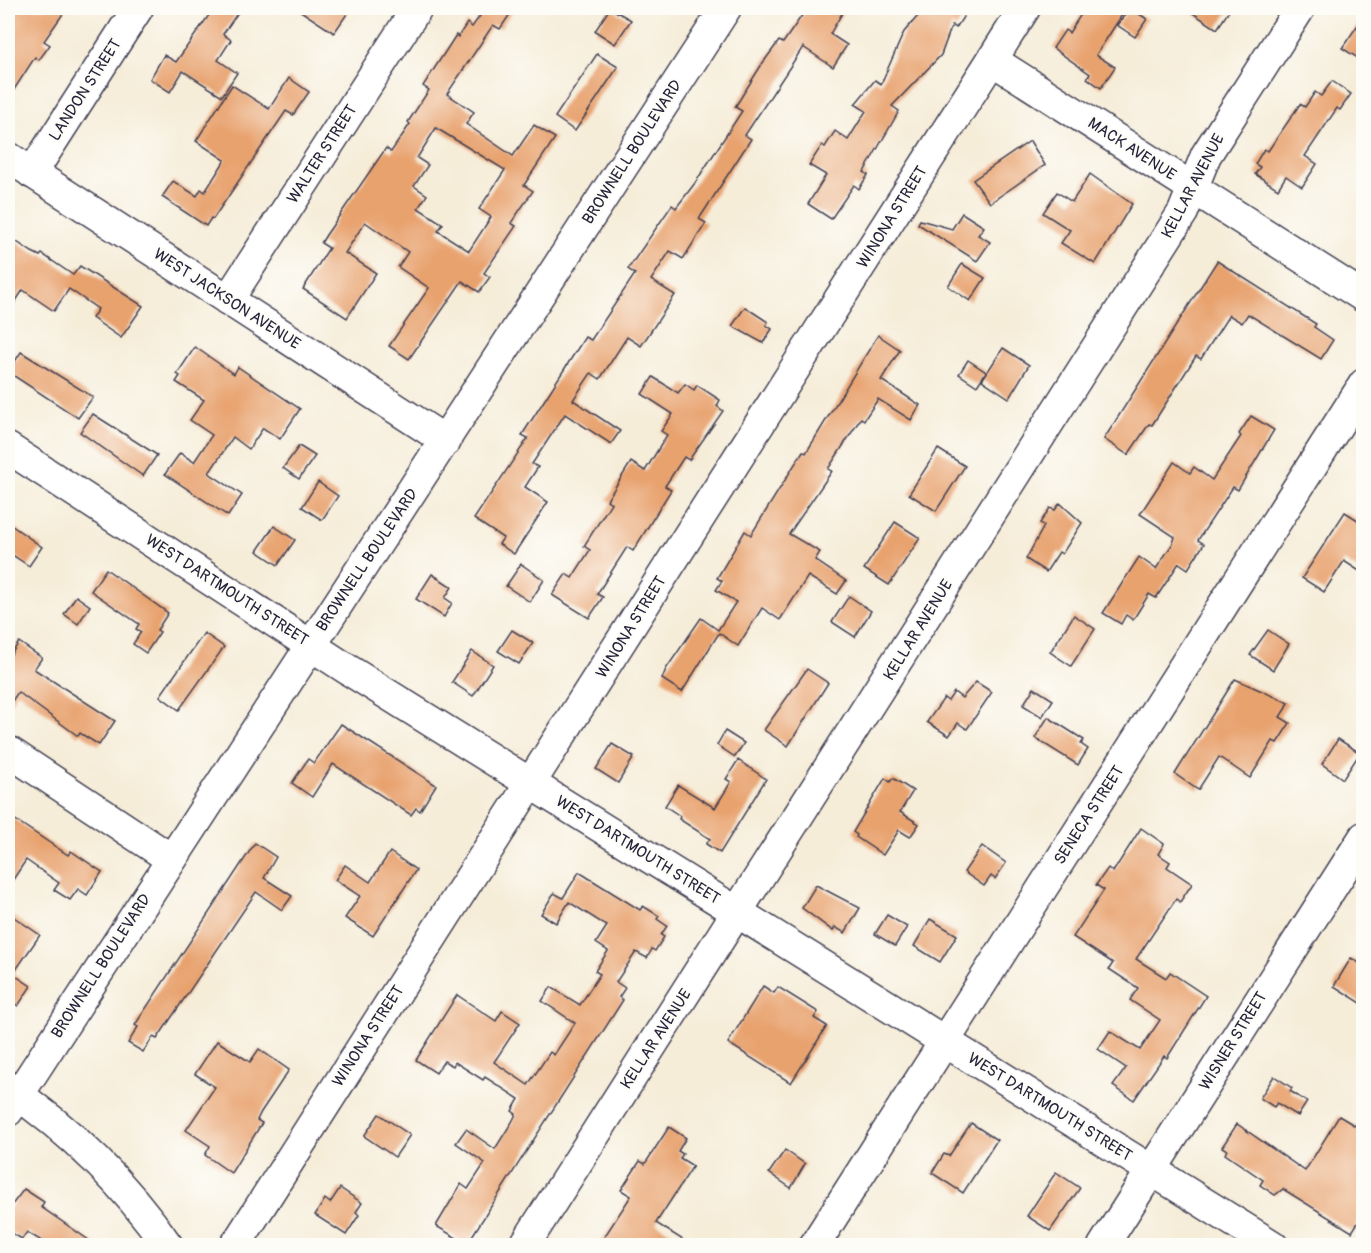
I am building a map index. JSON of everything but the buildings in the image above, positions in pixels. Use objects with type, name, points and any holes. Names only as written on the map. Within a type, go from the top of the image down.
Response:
[{"type":"street","name":"LANDON STREET","points":[[20,165],[138,8]]},
{"type":"street","name":"WALTER STREET","points":[[228,300],[417,8]]},
{"type":"street","name":"BROWNELL BOULEVARD","points":[[11,1098],[446,441],[726,8]]},
{"type":"street","name":"WINONA STREET","points":[[235,1245],[1025,8]]},
{"type":"street","name":"KELLAR AVENUE","points":[[524,1245],[1183,212],[1206,155],[1300,8]]},
{"type":"street","name":"MACK AVENUE","points":[[992,60],[1364,297]]},
{"type":"street","name":"WEST JACKSON AVENUE","points":[[20,165],[446,441]]},
{"type":"street","name":"SENECA STREET","points":[[814,1245],[1364,384]]},
{"type":"street","name":"WEST DARTMOUTH STREET","points":[[8,448],[530,784],[1272,1245]]},
{"type":"street","points":[[8,751],[171,859]]},
{"type":"street","name":"WISNER STREET","points":[[1103,1245],[1364,837]]},
{"type":"street","points":[[11,1098],[93,1158],[135,1203],[168,1245]]}]
